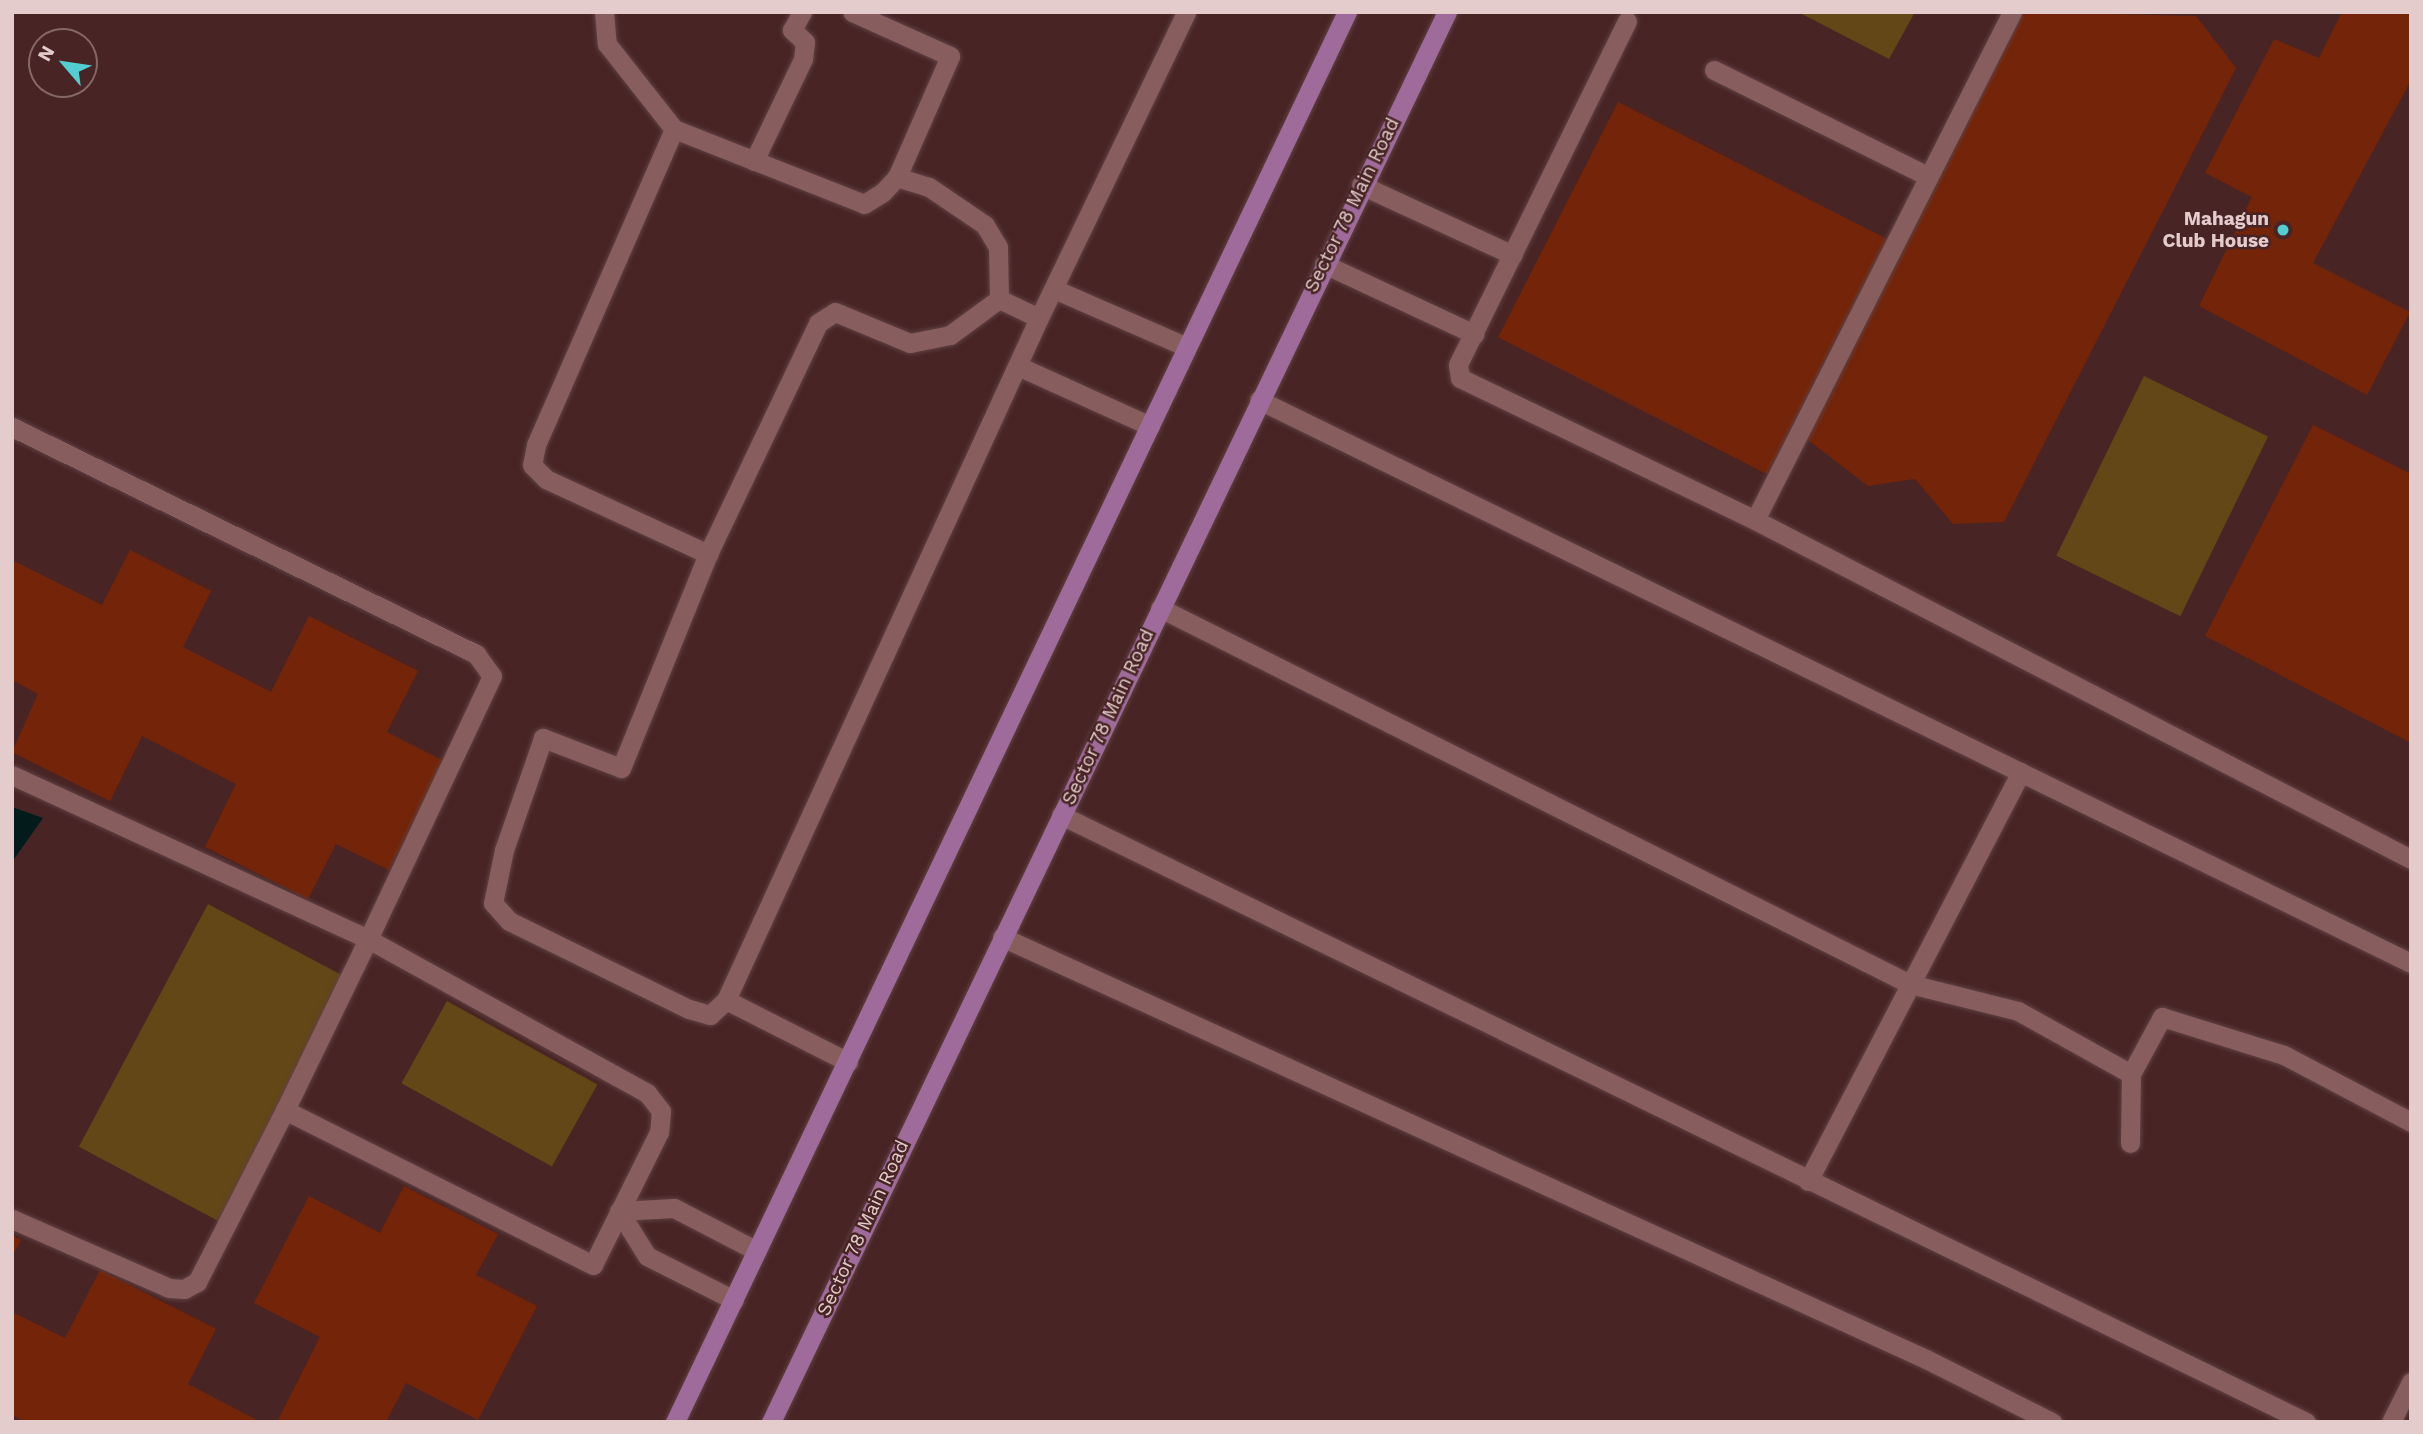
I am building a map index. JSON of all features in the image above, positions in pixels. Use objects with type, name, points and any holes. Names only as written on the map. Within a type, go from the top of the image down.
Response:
[{"type":"main road","points":[[675,1422],[1347,12]]},
{"type":"main road","name":"Sector 78 Main Road","points":[[771,1422],[1361,185],[1447,12]]},
{"type":"street","points":[[604,12],[607,44],[674,129],[864,204],[897,177],[950,56],[852,12]]},
{"type":"street","points":[[754,161],[803,59],[805,43],[792,30],[802,12]]},
{"type":"street","points":[[999,299],[950,335],[911,343],[835,312],[818,323],[708,554],[621,768],[543,738],[504,850],[493,903],[509,921],[689,1009],[710,1015],[726,1000],[1039,318],[1186,12]]},
{"type":"street","points":[[1755,520],[2012,12]]},
{"type":"street","points":[[1627,21],[1456,370],[1460,378],[1755,520],[2411,859]]},
{"type":"street","points":[[1714,70],[1928,176]]},
{"type":"street","points":[[674,129],[536,445],[531,465],[547,480],[708,554]]},
{"type":"street","points":[[897,177],[929,187],[962,205],[985,225],[998,247],[999,299]]},
{"type":"street","points":[[1361,185],[1513,255]]},
{"type":"street","points":[[1324,264],[1474,334]]},
{"type":"street","points":[[1054,289],[1187,347]]},
{"type":"street","points":[[999,299],[1039,318]]},
{"type":"street","points":[[1018,366],[1150,426]]},
{"type":"street","points":[[1259,400],[2411,963]]},
{"type":"street","points":[[12,427],[476,654],[492,676],[285,1110],[197,1282],[184,1289],[169,1288],[12,1219]]},
{"type":"street","points":[[1160,608],[1910,984],[2018,1011],[2131,1074]]},
{"type":"street","points":[[1808,1181],[2021,772]]},
{"type":"street","points":[[12,775],[368,939],[647,1093],[661,1111],[659,1132],[593,1265],[285,1110]]},
{"type":"street","points":[[1061,815],[2306,1422]]},
{"type":"street","points":[[1002,937],[1926,1359],[2052,1422]]},
{"type":"street","points":[[726,1000],[848,1062]]},
{"type":"street","points":[[2130,1143],[2131,1074],[2162,1017],[2284,1055],[2411,1122]]},
{"type":"street","points":[[619,1211],[674,1208],[757,1251]]},
{"type":"street","points":[[619,1211],[647,1256],[734,1300]]},
{"type":"street","points":[[2391,1422],[2411,1382]]},
{"type":"shaded area","points":[[1798,12],[1915,12],[1889,59]]},
{"type":"shaded area","points":[[2144,376],[2268,436],[2180,616],[2056,556]]},
{"type":"shaded area","points":[[208,904],[357,983],[228,1226],[79,1147]]},
{"type":"shaded area","points":[[447,1001],[597,1084],[552,1167],[401,1083]]},
{"type":"water","points":[[12,807],[43,818],[12,862]]},
{"type":"building","points":[[2019,12],[2196,16],[2236,68],[2004,522],[1953,524],[1915,479],[1868,486],[1804,437]]},
{"type":"building","name":"Mahagun Club House","points":[[2342,12],[2411,12],[2411,80],[2313,263],[2410,312],[2367,395],[2199,306],[2252,197],[2205,173],[2274,39],[2319,58]]},
{"type":"building","points":[[1618,102],[1887,239],[1767,474],[1498,337]]},
{"type":"building","points":[[2313,425],[2411,474],[2411,743],[2205,636]]},
{"type":"building","points":[[130,550],[211,591],[183,647],[271,692],[309,616],[418,671],[387,732],[444,761],[389,870],[336,844],[308,899],[205,847],[236,784],[142,736],[110,801],[12,752],[38,694],[12,680],[12,560],[102,605]]},
{"type":"building","points":[[404,1186],[498,1234],[476,1275],[537,1306],[478,1420],[406,1383],[386,1422],[277,1422],[320,1337],[254,1303],[309,1196],[380,1233]]},
{"type":"building","points":[[12,1235],[21,1240],[12,1257]]},
{"type":"building","points":[[100,1270],[216,1329],[188,1384],[261,1422],[25,1422],[12,1415],[12,1312],[65,1338]]},
{"type":"place","name":"Mahagun Club House","points":[[2283,230]]}]
